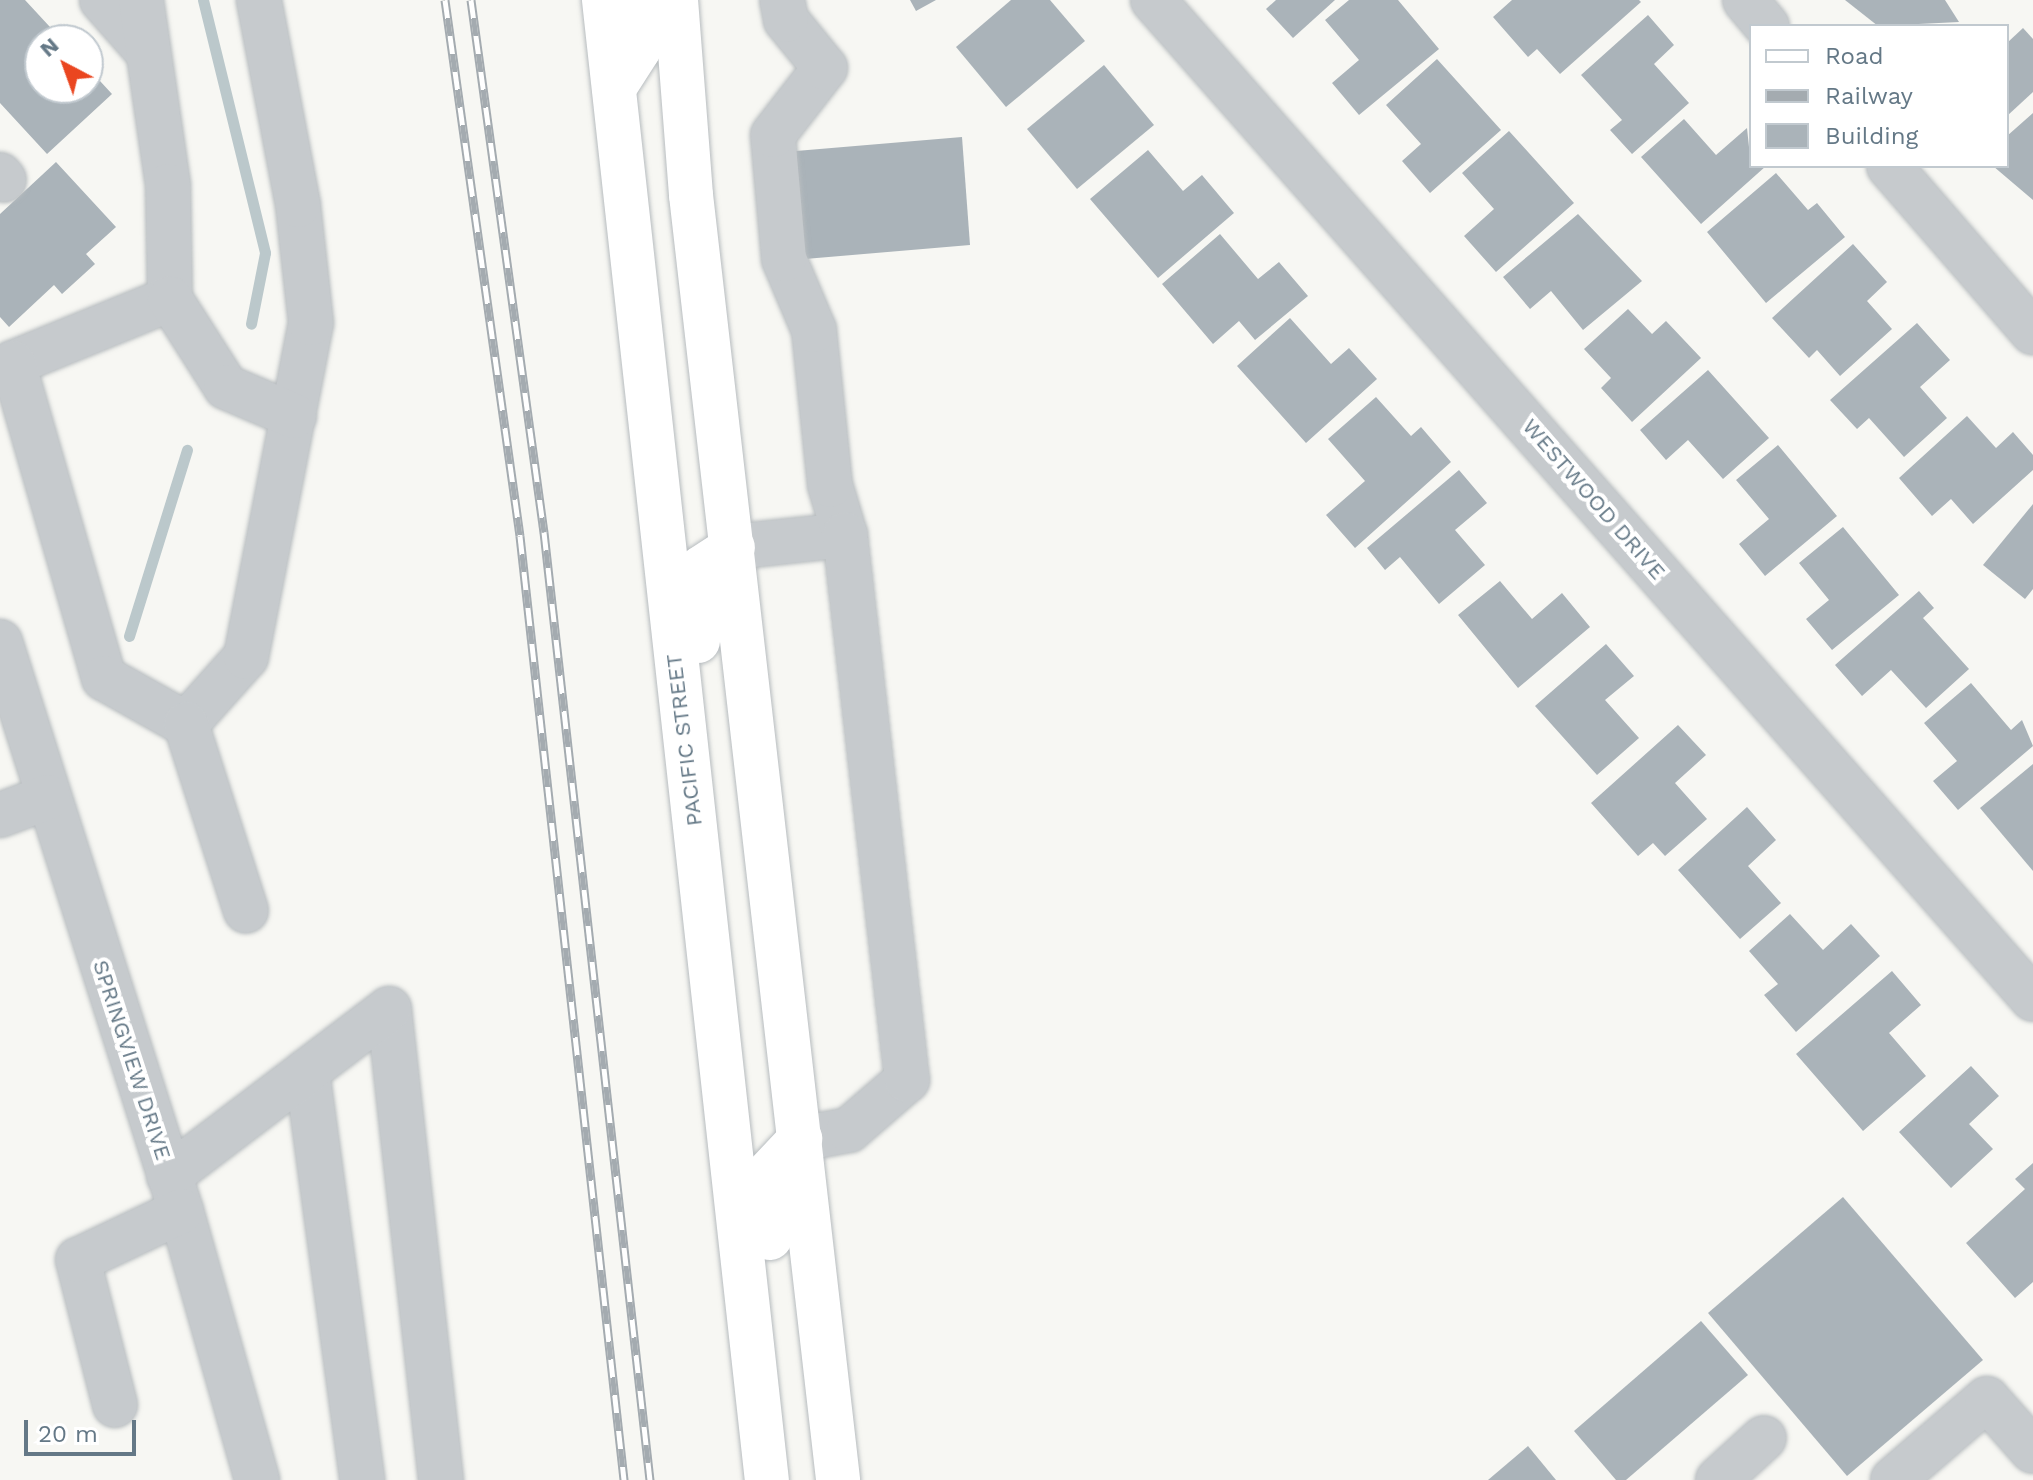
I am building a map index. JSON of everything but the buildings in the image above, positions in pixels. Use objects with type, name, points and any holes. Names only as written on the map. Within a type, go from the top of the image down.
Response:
[{"type":"main road","name":"PACIFIC STREET","points":[[604,0],[767,1480]]},
{"type":"main road","points":[[614,88],[639,49],[637,0]]},
{"type":"main road","points":[[676,0],[733,547],[838,1480]]},
{"type":"main road","points":[[680,705],[699,668],[701,568],[733,547]]},
{"type":"main road","points":[[713,970],[739,983],[756,1107],[800,1139]]},
{"type":"main road","points":[[745,1292],[771,1252],[766,1175],[800,1139]]},
{"type":"street","points":[[102,0],[147,51]]},
{"type":"street","points":[[141,0],[168,186],[170,299],[226,387],[294,416]]},
{"type":"street","points":[[186,724],[246,657],[311,323],[298,205],[259,0]]},
{"type":"street","points":[[782,0],[786,20],[825,68],[773,135],[784,259],[814,330],[830,485],[845,535],[907,1080],[849,1130],[800,1139]]},
{"type":"street","name":"WESTWOOD DRIVE","points":[[1153,0],[2033,999]]},
{"type":"street","points":[[1745,0],[1765,24]]},
{"type":"street","points":[[1891,168],[2033,332]]},
{"type":"street","points":[[170,299],[13,363],[104,678],[186,724],[246,911]]},
{"type":"street","points":[[733,547],[845,535]]},
{"type":"street","name":"SPRINGVIEW DRIVE","points":[[0,642],[175,1193],[257,1480]]},
{"type":"street","points":[[0,815],[48,797]]},
{"type":"street","points":[[115,1405],[78,1260],[175,1193],[307,1071],[389,1009],[441,1480]]},
{"type":"street","points":[[307,1071],[362,1480]]},
{"type":"street","points":[[1893,1480],[1987,1399],[2033,1451]]},
{"type":"street","points":[[1718,1480],[1764,1438]]},
{"type":"waterway","points":[[203,0],[265,253],[251,324]]},
{"type":"waterway","points":[[129,636],[187,450]]},
{"type":"railway","points":[[445,0],[520,536],[624,1480]]},
{"type":"railway","points":[[471,0],[544,532],[650,1480]]}]
